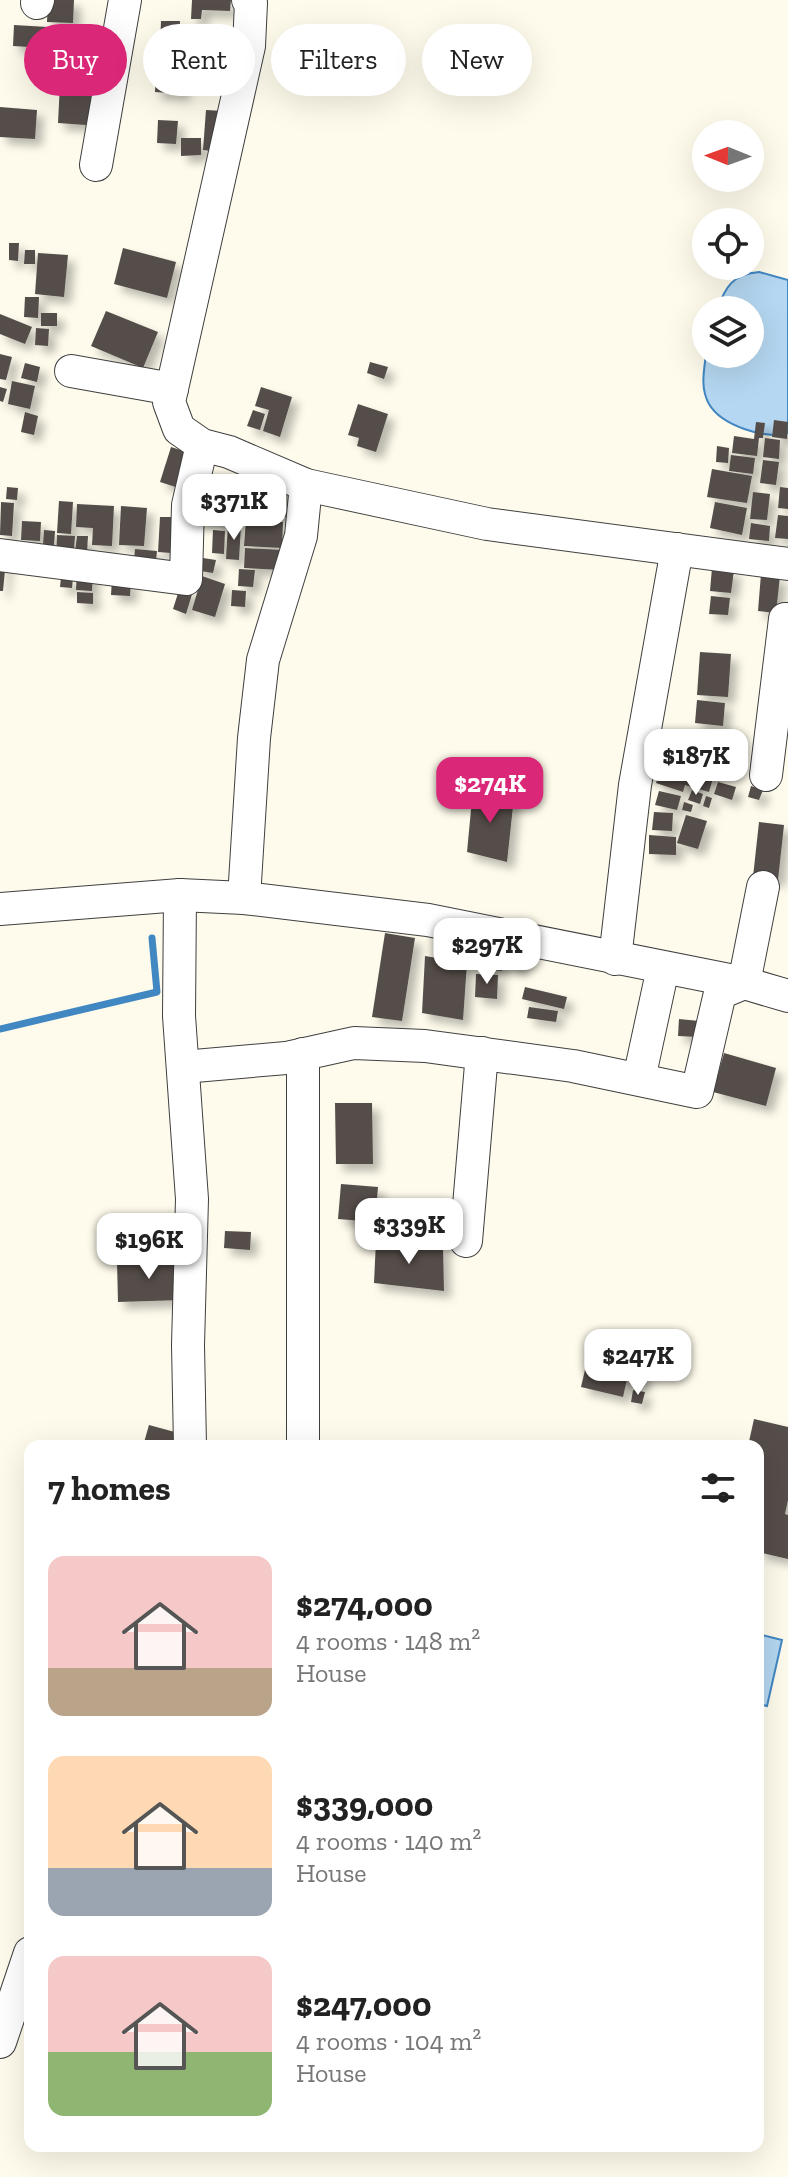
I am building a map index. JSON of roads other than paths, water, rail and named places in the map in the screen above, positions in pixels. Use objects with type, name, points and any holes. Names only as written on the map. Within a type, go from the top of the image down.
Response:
[{"type":"street","points":[[96,165],[125,0]]},
{"type":"street","points":[[248,0],[251,3],[249,46],[169,402],[179,429],[202,445],[229,452],[306,485],[487,524],[788,564]]},
{"type":"street","points":[[71,371],[172,389]]},
{"type":"street","points":[[0,555],[186,579],[188,505],[202,445]]},
{"type":"street","points":[[244,898],[254,738],[263,660],[301,536],[306,485]]},
{"type":"street","points":[[615,959],[635,785],[677,549]]},
{"type":"street","points":[[766,775],[785,619],[788,619]]},
{"type":"street","points":[[744,983],[763,887]]},
{"type":"street","points":[[180,895],[179,1016],[192,1199],[188,1345],[190,1440]]},
{"type":"street","points":[[0,909],[180,895],[244,898],[428,920],[744,983],[788,996]]},
{"type":"street","points":[[639,1079],[663,968]]},
{"type":"street","points":[[183,1067],[286,1058],[354,1043],[425,1046],[573,1066],[697,1092],[720,993],[744,983]]},
{"type":"street","points":[[466,1241],[482,1053]]},
{"type":"street","points":[[303,1054],[303,1440]]},
{"type":"street","points":[[0,2042],[24,1971]]},
{"type":"water","points":[[764,273],[788,280],[788,433],[778,435],[744,429],[715,412],[706,398],[705,368],[764,368],[764,296],[723,296],[735,280],[764,280]]},
{"type":"water","points":[[764,1636],[782,1640],[767,1706],[764,1705]]},
{"type":"waterway","points":[[0,1029],[157,992],[152,938]]}]
